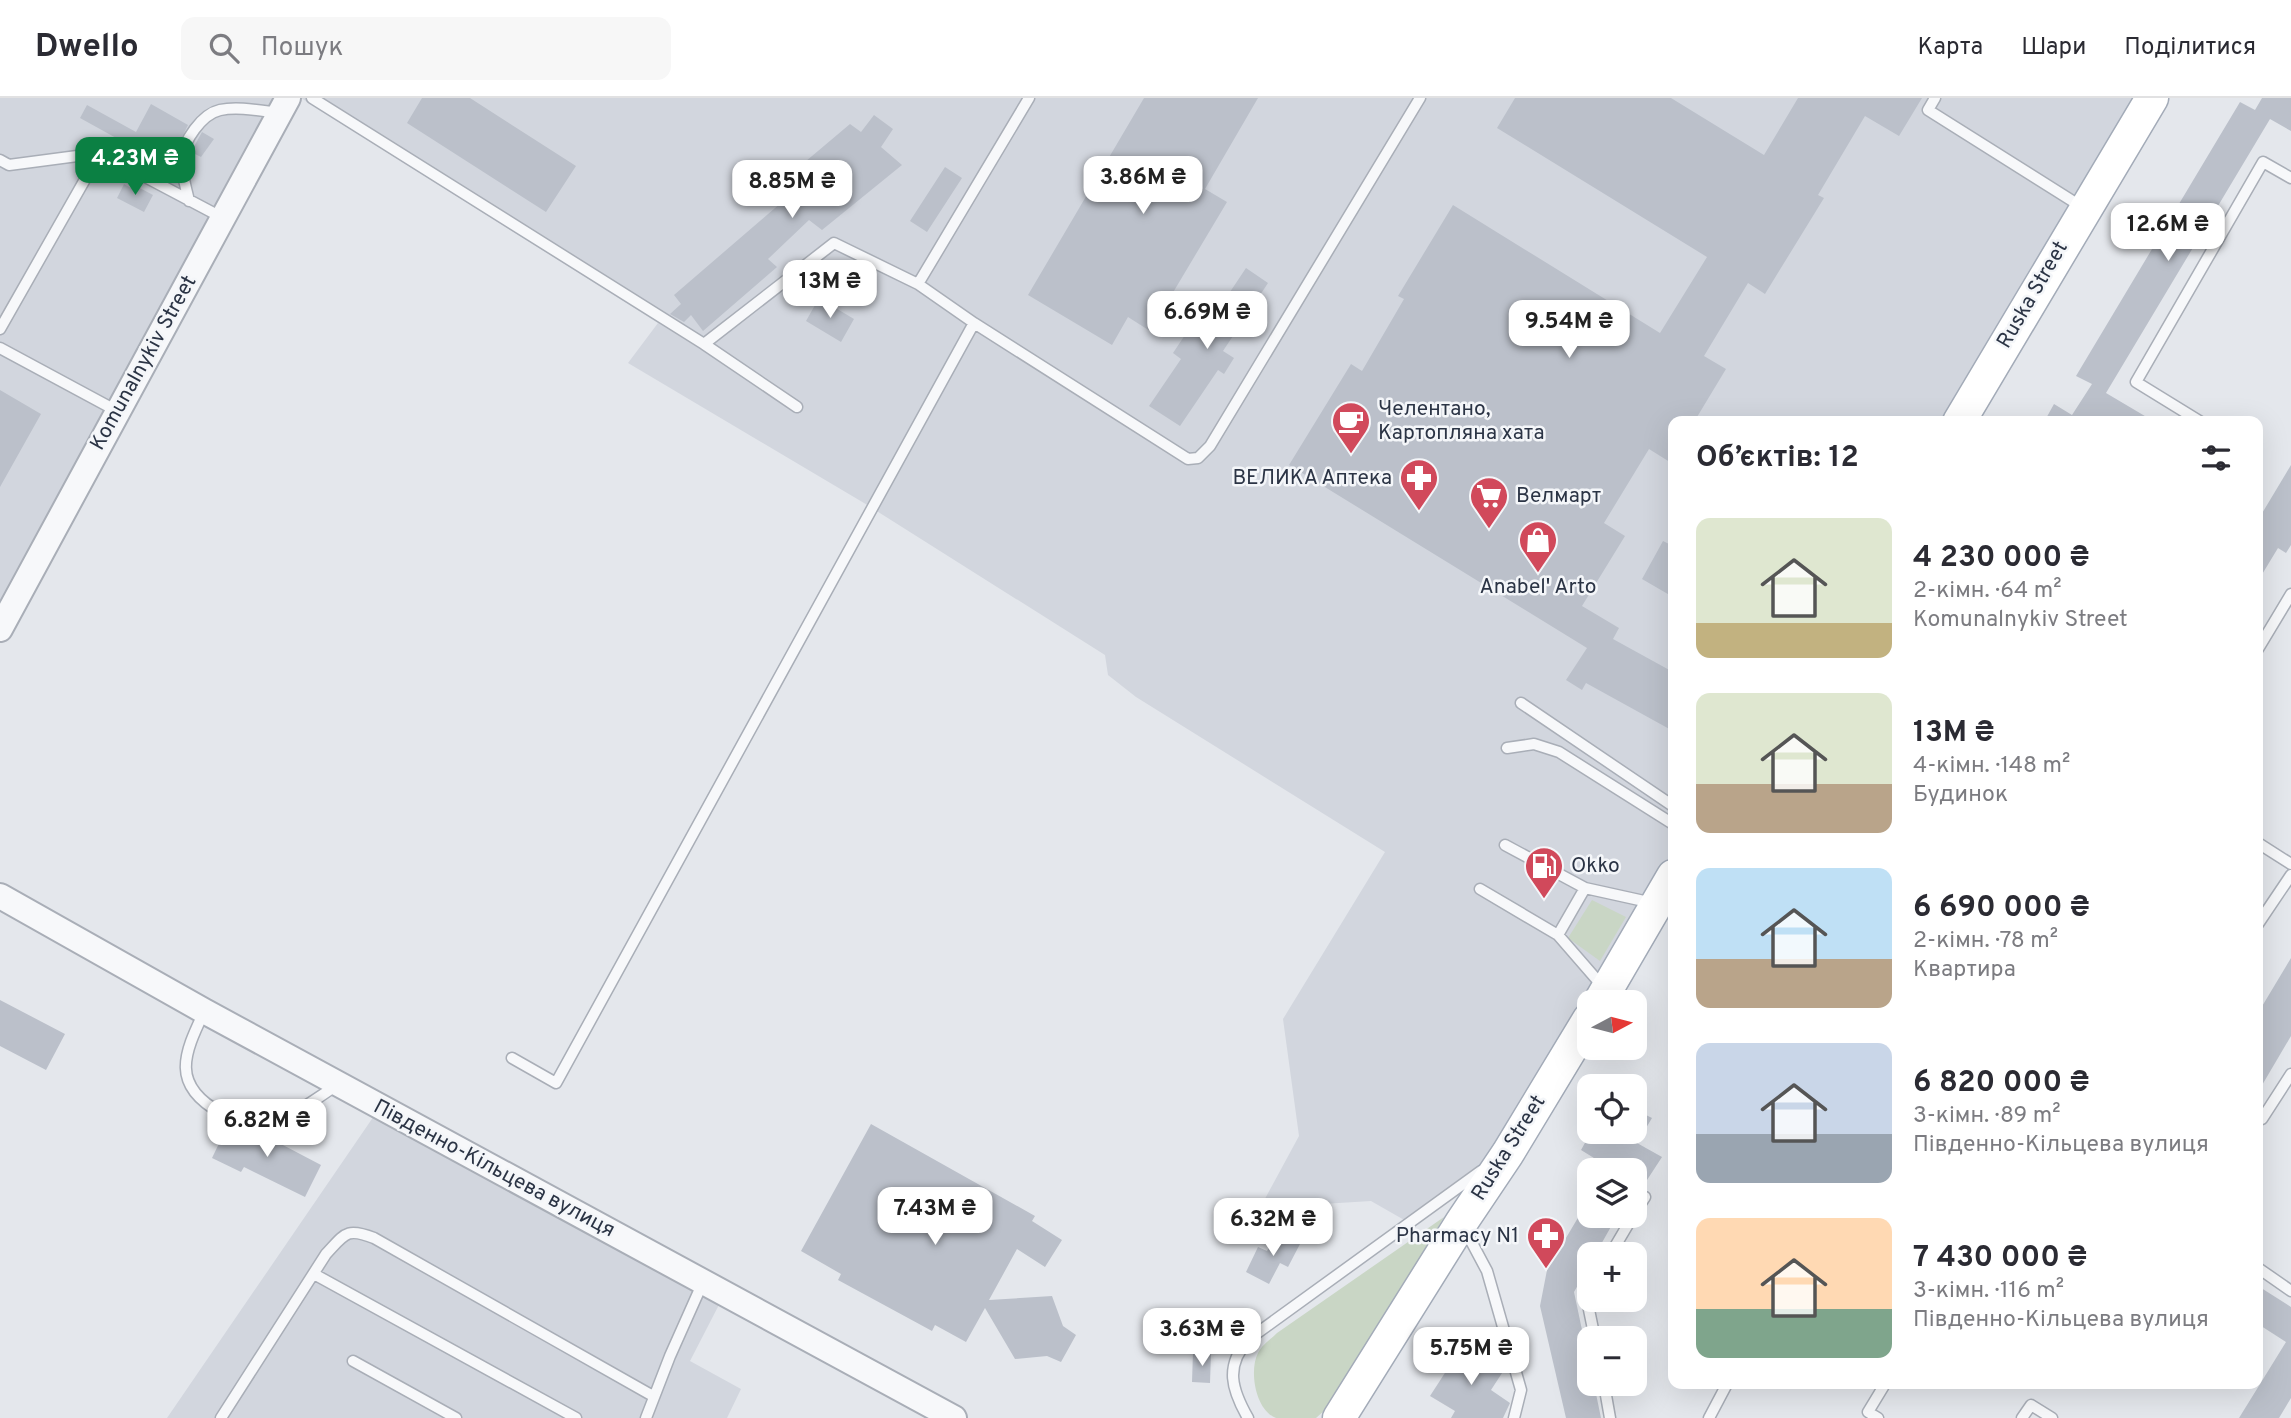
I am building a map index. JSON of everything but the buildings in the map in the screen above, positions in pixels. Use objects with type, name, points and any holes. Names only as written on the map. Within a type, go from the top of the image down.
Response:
[{"type":"main road","name":"Ruska Street","points":[[1963,416],[2084,208],[2152,98]]},
{"type":"main road","points":[[1607,990],[1668,885]]},
{"type":"main road","name":"Ruska Street","points":[[1339,1418],[1508,1153],[1577,1039]]},
{"type":"street","name":"Komunalnykiv Street","points":[[0,629],[284,105]]},
{"type":"street","name":"Південно-Кільцева вулиця","points":[[0,896],[204,1011],[954,1418]]},
{"type":"lane","points":[[312,98],[704,344],[797,407]]},
{"type":"lane","points":[[918,284],[1029,98]]},
{"type":"lane","points":[[704,344],[834,243],[918,284],[974,323],[1188,459],[1198,458],[1210,446],[1420,98]]},
{"type":"lane","points":[[1935,98],[1928,110],[2084,208]]},
{"type":"lane","points":[[190,201],[182,173],[182,155],[197,125],[205,117],[221,110],[284,105]]},
{"type":"lane","points":[[0,329],[100,153]]},
{"type":"lane","points":[[0,160],[9,165],[100,153],[224,218]]},
{"type":"lane","points":[[2192,416],[2136,382],[2263,162],[2291,178]]},
{"type":"lane","points":[[512,1058],[556,1083],[974,323]]},
{"type":"lane","points":[[0,348],[118,411]]},
{"type":"lane","points":[[2263,641],[2291,594]]},
{"type":"lane","points":[[1521,703],[1668,803]]},
{"type":"lane","points":[[1507,748],[1534,744],[1559,752],[1668,821]]},
{"type":"lane","points":[[1505,845],[1585,888],[1658,904]]},
{"type":"lane","points":[[2263,846],[2291,864]]},
{"type":"lane","points":[[2263,917],[2291,875]]},
{"type":"lane","points":[[1558,935],[1585,888]]},
{"type":"lane","points":[[1480,889],[1558,935],[1598,990]]},
{"type":"lane","points":[[204,1011],[186,1049],[185,1070],[192,1088],[203,1103],[223,1114],[244,1124],[263,1126],[306,1107],[338,1084]]},
{"type":"lane","points":[[2263,1117],[2291,1074]]},
{"type":"lane","points":[[1248,1418],[1235,1394],[1233,1375],[1238,1351],[1249,1339],[1508,1153]]},
{"type":"lane","points":[[1461,1223],[1487,1271],[1521,1390],[1514,1418]]},
{"type":"lane","points":[[221,1418],[326,1254],[344,1234],[357,1231],[374,1238],[653,1396]]},
{"type":"lane","points":[[2263,1271],[2291,1291]]},
{"type":"lane","points":[[314,1274],[576,1418]]},
{"type":"lane","points":[[646,1418],[703,1282]]},
{"type":"lane","points":[[353,1361],[456,1418]]},
{"type":"lane","points":[[1709,1418],[1724,1389]]},
{"type":"lane","points":[[1878,1418],[1868,1412],[1882,1389]]},
{"type":"lane","points":[[1606,1396],[1611,1418]]},
{"type":"lane","points":[[2022,1418],[2031,1405],[2052,1418]]},
{"type":"shaded area","points":[[0,98],[282,98],[0,613]]},
{"type":"shaded area","points":[[301,98],[2156,98],[1962,416],[1668,416],[1668,898],[1612,990],[1577,990],[1577,1047],[1512,1154],[1413,1225],[1371,1201],[1260,1208],[1299,1136],[1283,1019],[1385,852],[1136,697],[1108,675],[1105,655],[864,503],[628,363],[658,323]]},
{"type":"shaded area","points":[[376,1113],[723,1297],[690,1361],[741,1389],[727,1418],[167,1418]]},
{"type":"green space","points":[[1592,900],[1626,917],[1600,961],[1568,938]]},
{"type":"green space","points":[[1444,1217],[1334,1402],[1316,1418],[1276,1418],[1269,1414],[1259,1398],[1254,1379],[1255,1360],[1262,1347],[1277,1333]]},
{"type":"place","name":"Челентано, Картопляна хата","points":[[1351,455]]},
{"type":"place","name":"ВЕЛИКА Аптека","points":[[1419,512]]},
{"type":"place","name":"Велмарт","points":[[1489,530]]},
{"type":"place","name":"Anabel' Arto","points":[[1538,574]]},
{"type":"place","name":"Okko","points":[[1544,900]]},
{"type":"place","name":"Pharmacy N1","points":[[1546,1270]]}]
